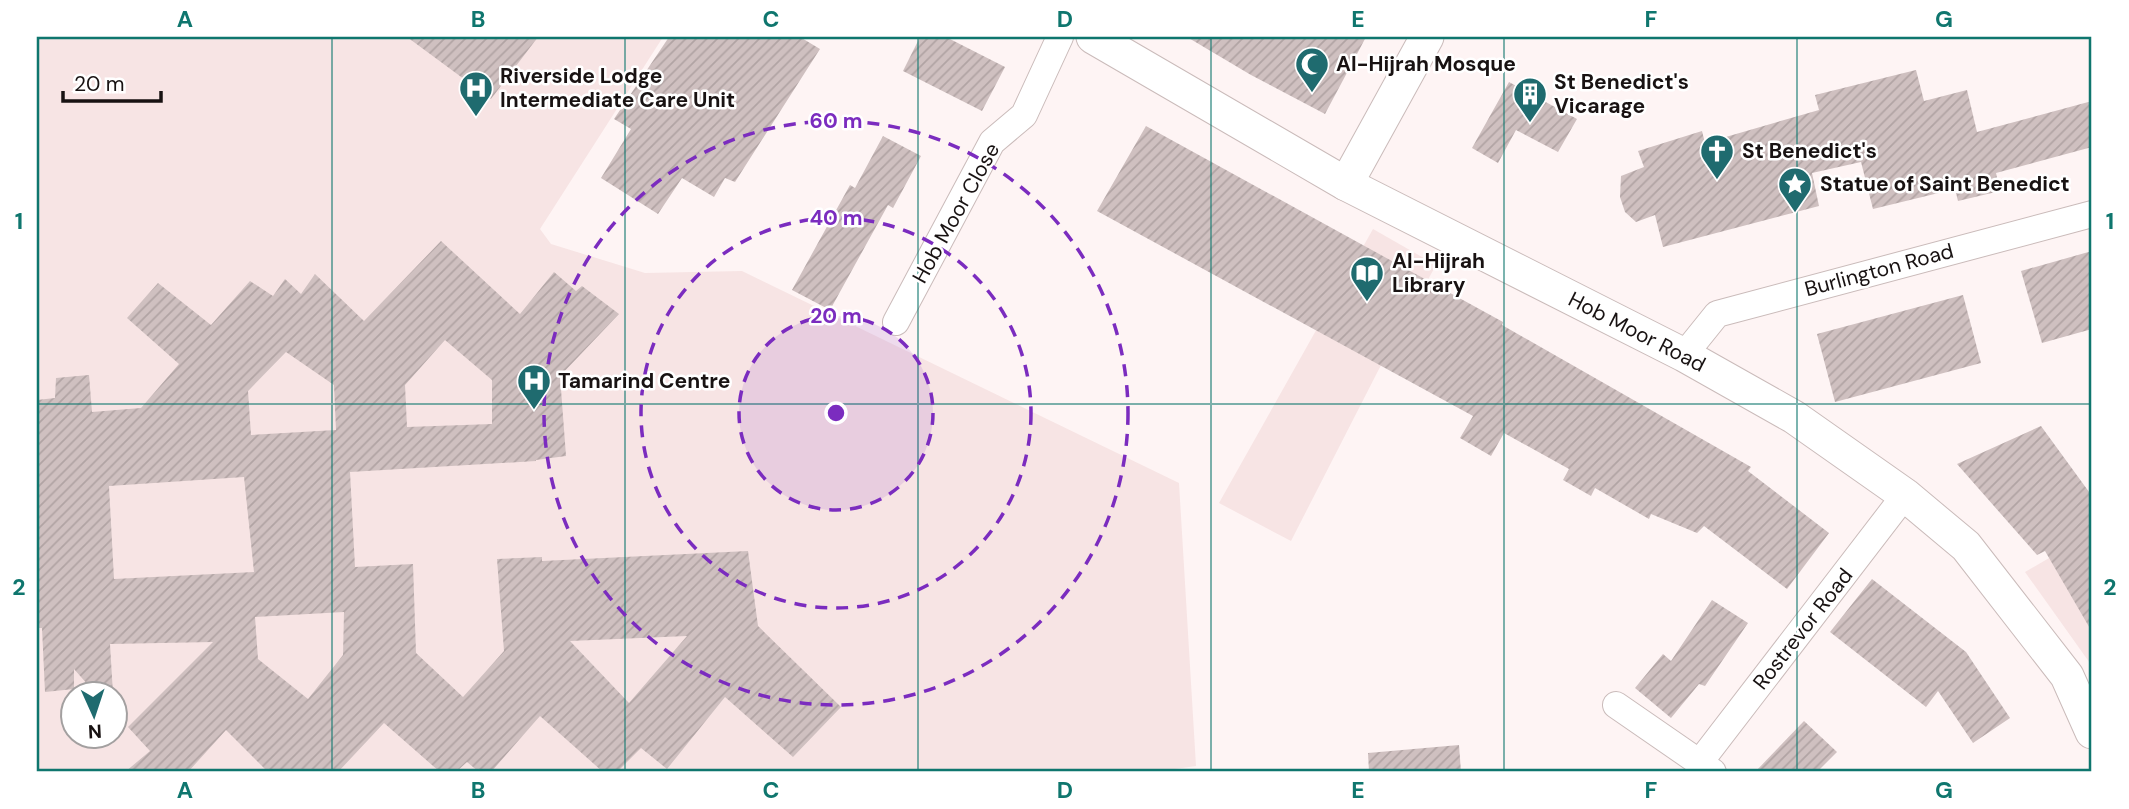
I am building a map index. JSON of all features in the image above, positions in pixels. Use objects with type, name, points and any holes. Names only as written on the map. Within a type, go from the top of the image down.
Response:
[{"type":"street","name":"Hob Moor Close","points":[[896,321],[992,142],[1024,115],[1060,37]]},
{"type":"street","name":"Hob Moor Road","points":[[1093,37],[1346,184],[1684,355],[1794,417],[1905,495],[1966,546],[2067,676],[2092,732]]},
{"type":"street","points":[[1346,184],[1427,37]]},
{"type":"street","name":"Burlington Road","points":[[1684,355],[1717,314],[2092,214]]},
{"type":"street","name":"Rostrevor Road","points":[[1616,705],[1706,767],[1905,495]]},
{"type":"shaded area","name":"Tamarind Centre","points":[[37,37],[663,37],[540,229],[551,244],[645,273],[742,271],[1179,483],[1196,766],[1167,772],[37,772]]},
{"type":"shaded area","points":[[1373,229],[1436,265],[1291,541],[1219,503]]},
{"type":"shaded area","points":[[2092,533],[2092,666],[2025,572]]},
{"type":"building","points":[[407,37],[538,37],[491,99]]},
{"type":"building","points":[[669,37],[800,37],[820,49],[735,182],[725,178],[714,197],[682,178],[658,214],[601,178],[631,129],[614,119]]},
{"type":"building","points":[[920,37],[946,37],[1005,67],[982,111],[903,71]]},
{"type":"building","name":"Al-Hijrah Mosque","points":[[1187,37],[1366,37],[1325,114]]},
{"type":"building","points":[[1916,70],[1924,101],[1967,90],[1977,132],[2092,101],[2092,147],[1996,173],[2000,191],[1958,201],[1955,189],[1873,209],[1861,162],[1812,173],[1819,206],[1663,247],[1655,215],[1636,222],[1625,212],[1620,197],[1621,176],[1644,167],[1638,151],[1702,131],[1705,143],[1819,110],[1815,95]]},
{"type":"building","name":"St Benedict's Vicarage","points":[[1509,82],[1577,119],[1558,152],[1516,130],[1498,163],[1472,148]]},
{"type":"building","points":[[1146,126],[1503,322],[1502,325],[1751,467],[1748,471],[1829,533],[1787,589],[1704,526],[1697,533],[1651,514],[1649,519],[1595,488],[1591,496],[1563,480],[1569,469],[1504,433],[1491,456],[1460,438],[1473,416],[1097,211]]},
{"type":"building","points":[[883,136],[921,156],[893,208],[888,205],[830,310],[792,290],[850,185],[855,188]]},
{"type":"building","points":[[441,241],[520,314],[554,272],[576,291],[582,286],[619,314],[560,376],[566,456],[536,461],[350,472],[355,567],[413,564],[416,653],[463,697],[504,651],[497,559],[542,557],[542,561],[748,551],[758,626],[841,707],[793,757],[725,697],[667,769],[641,748],[617,772],[603,772],[540,716],[491,772],[479,772],[467,762],[456,772],[440,772],[384,723],[338,772],[268,772],[226,730],[188,772],[125,772],[150,751],[130,729],[130,725],[213,642],[110,644],[112,680],[84,680],[74,669],[74,680],[60,680],[60,690],[45,692],[42,628],[37,628],[37,400],[55,398],[56,378],[89,375],[92,412],[141,408],[179,364],[127,318],[158,283],[211,325],[250,281],[273,296],[285,279],[301,294],[315,274],[364,321]],"holes":[[[445,340],[492,380],[492,424],[407,427],[405,385]],[[286,352],[334,385],[336,430],[251,435],[248,391]],[[244,477],[254,572],[114,579],[109,486]],[[344,612],[343,655],[308,699],[258,659],[255,617]],[[687,636],[629,703],[570,641]]]},
{"type":"building","points":[[2092,251],[2092,329],[2042,343],[2021,271]]},
{"type":"building","points":[[1963,295],[1981,363],[1835,402],[1817,334]]},
{"type":"building","points":[[2041,426],[2092,496],[2092,632],[2045,551],[2037,555],[1957,464]]},
{"type":"building","points":[[1872,579],[1966,652],[2010,718],[1973,743],[1938,691],[1926,707],[1830,632]]},
{"type":"building","points":[[1712,600],[1748,623],[1705,686],[1699,684],[1671,718],[1635,688],[1663,654],[1671,661]]},
{"type":"building","points":[[1804,721],[1837,752],[1817,772],[1755,772]]},
{"type":"building","points":[[1459,745],[1461,772],[1369,772],[1368,753]]},
{"type":"place","name":"Al-Hijrah Mosque","points":[[1312,94]]},
{"type":"place","name":"Riverside Lodge Intermediate Care Unit","points":[[476,118]]},
{"type":"place","name":"St Benedict's Vicarage","points":[[1530,124]]},
{"type":"place","name":"St Benedict's","points":[[1717,181]]},
{"type":"place","name":"Statue of Saint Benedict","points":[[1795,214]]},
{"type":"place","name":"Al-Hijrah Library","points":[[1367,303]]},
{"type":"place","name":"Tamarind Centre","points":[[534,411]]}]
